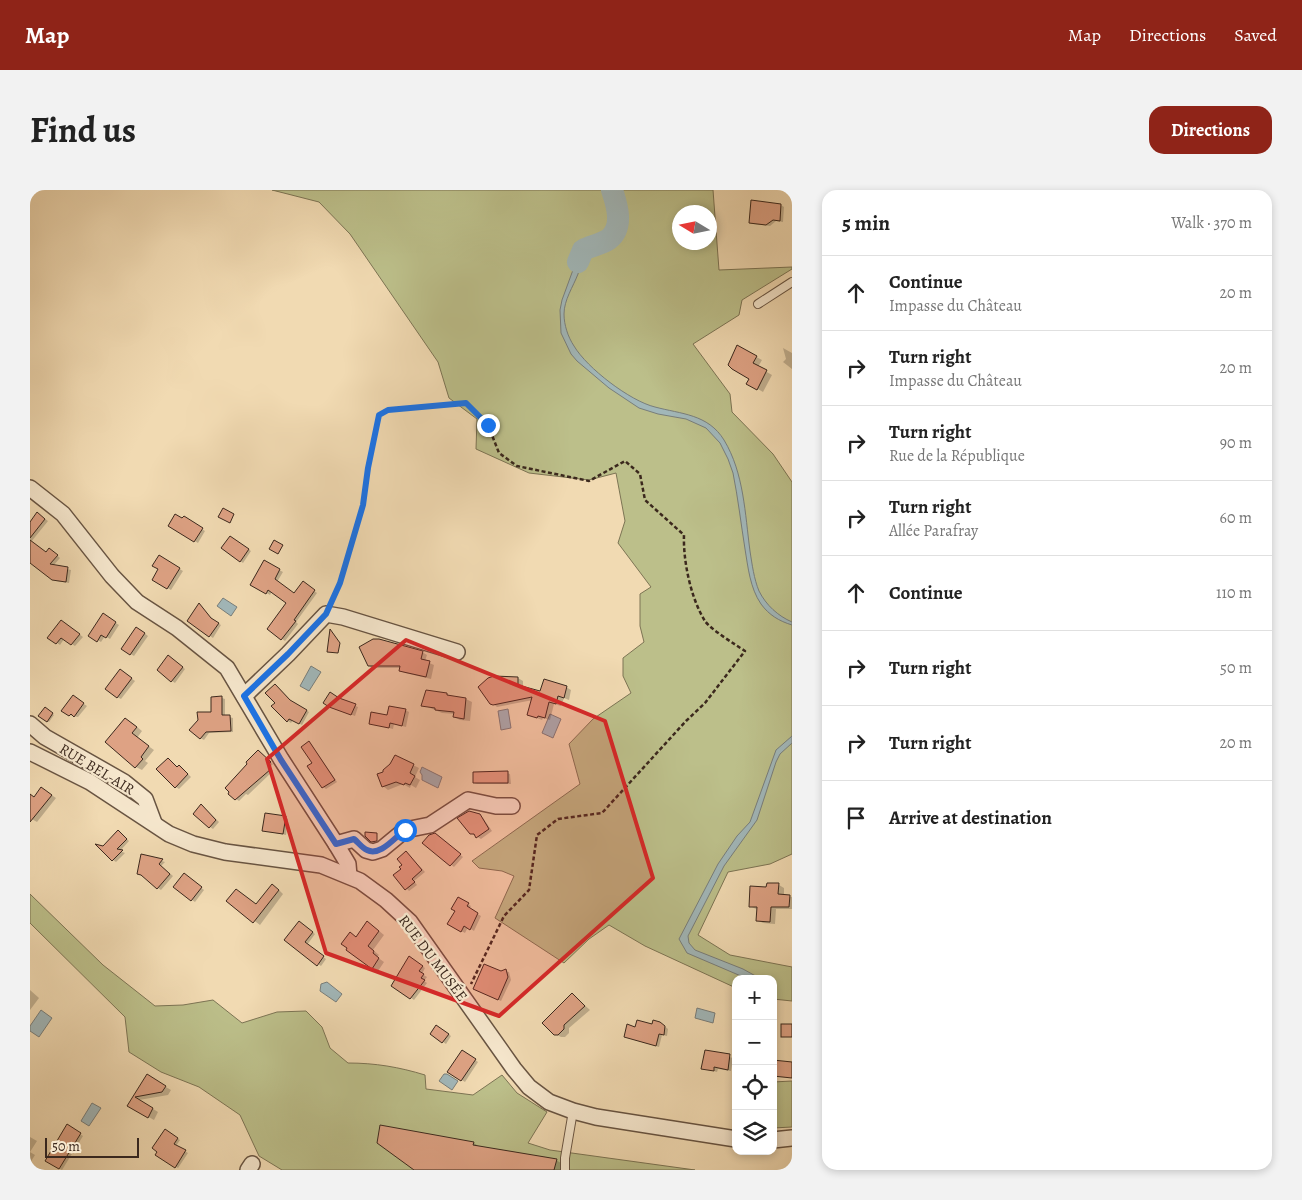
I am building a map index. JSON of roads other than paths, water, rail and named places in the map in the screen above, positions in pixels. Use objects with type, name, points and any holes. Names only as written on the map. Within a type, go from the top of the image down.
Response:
[{"type":"street","points":[[30,488],[63,514],[112,576],[137,602],[177,628],[227,668],[281,760],[348,864],[349,876]]},
{"type":"street","points":[[244,696],[326,614],[343,617],[456,652]]},
{"type":"street","name":"RUE BEL-AIR","points":[[30,724],[45,737],[124,782],[145,799],[154,823]]},
{"type":"street","name":"RUE DU MUSÉE","points":[[30,752],[90,782],[170,834],[193,844],[225,852],[322,866],[360,881],[386,900],[410,922],[478,1020],[529,1087],[549,1102],[596,1117],[732,1138]]},
{"type":"street","points":[[336,844],[354,839],[366,850],[373,852],[382,849],[405,830],[430,825],[468,800],[496,806],[512,806]]},
{"type":"street","points":[[777,1140],[792,1138]]},
{"type":"lane","points":[[758,304],[792,282]]},
{"type":"lane","points":[[565,1170],[565,1158],[573,1111]]},
{"type":"waterway","points":[[578,262],[583,250],[609,239],[614,234],[618,216],[612,190]]}]
